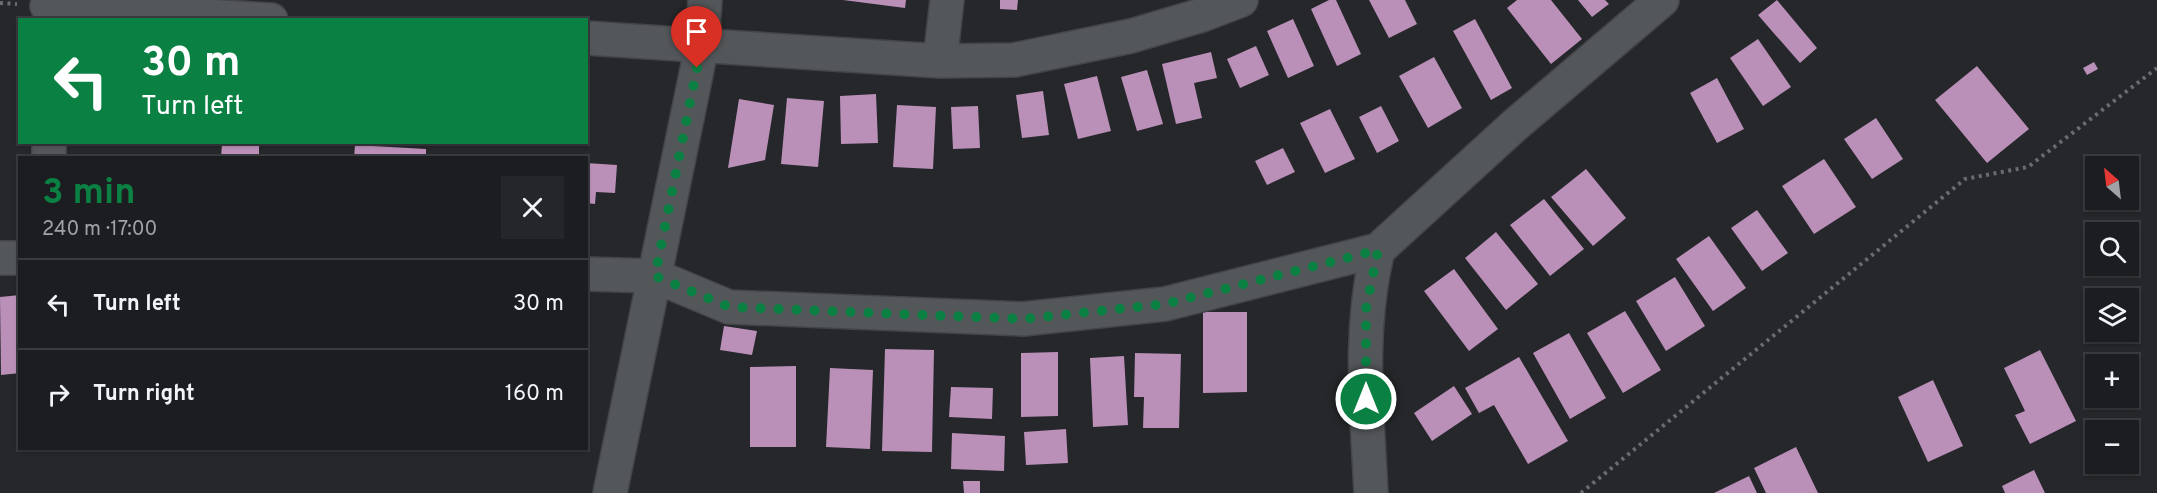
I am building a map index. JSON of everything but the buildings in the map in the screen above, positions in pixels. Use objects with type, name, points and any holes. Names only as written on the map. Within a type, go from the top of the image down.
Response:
[{"type":"street","points":[[610,493],[702,45],[705,0]]},
{"type":"street","points":[[940,61],[946,0]]},
{"type":"street","points":[[588,38],[940,61],[1014,60],[1131,36],[1202,8],[1241,0]]},
{"type":"street","points":[[588,274],[655,276],[729,307],[1023,319],[1165,304],[1378,250],[1515,125],[1662,0]]},
{"type":"street","points":[[48,9],[230,18]]},
{"type":"street","points":[[1371,493],[1366,399],[1366,309],[1378,250]]},
{"type":"street","points":[[0,258],[18,258]]},
{"type":"path","points":[[1581,493],[1965,179],[2028,167],[2157,68]]},
{"type":"route","points":[[697,68],[655,276],[729,307],[1023,319],[1165,304],[1378,250],[1366,309],[1366,399]]}]
